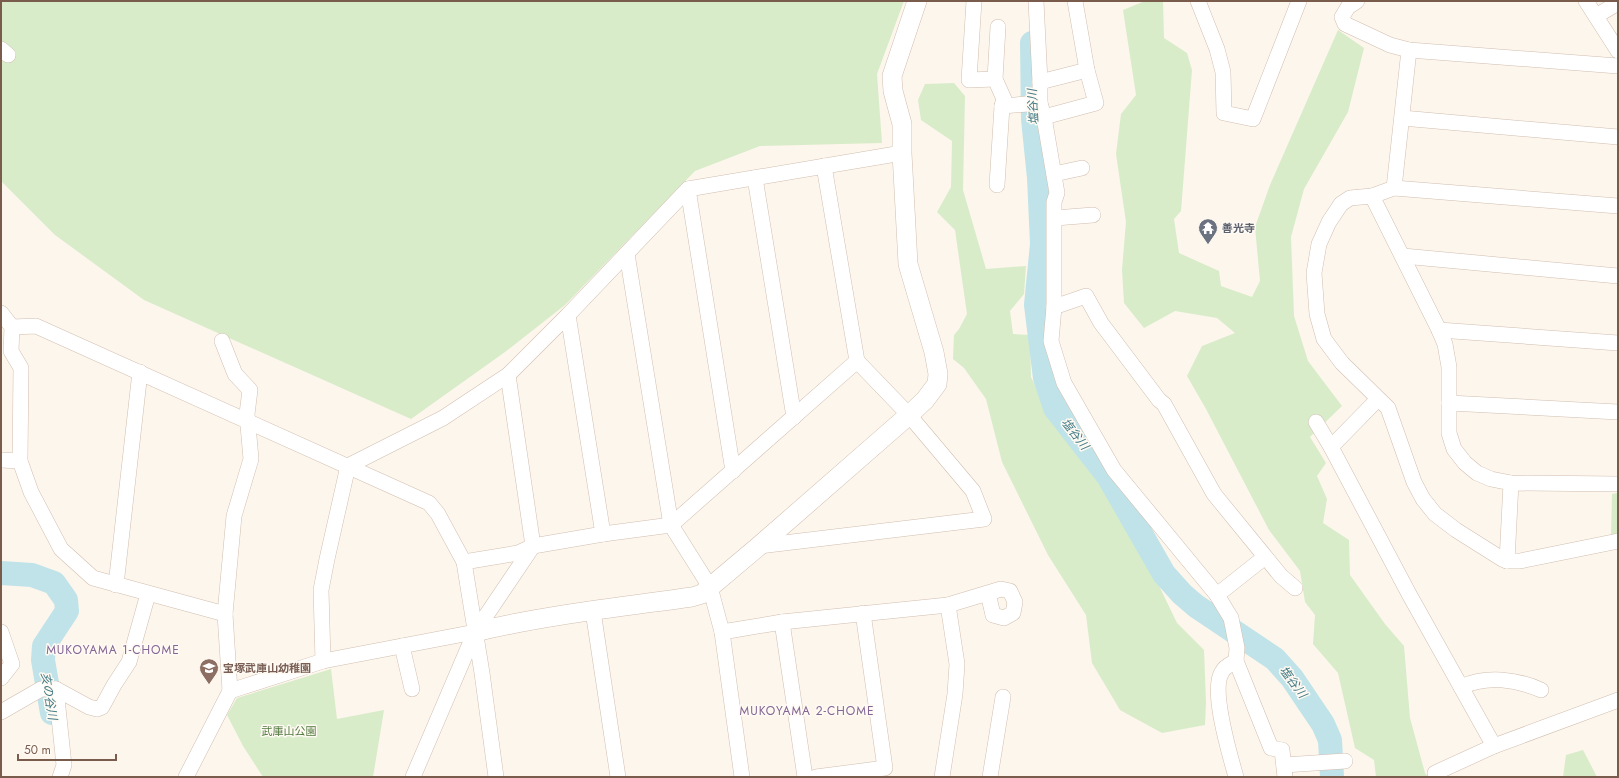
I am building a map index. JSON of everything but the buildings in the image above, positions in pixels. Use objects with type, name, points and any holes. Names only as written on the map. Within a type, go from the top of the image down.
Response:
[{"type":"street","points":[[230,691],[323,661],[500,626],[692,597],[702,594],[925,400],[937,384],[938,374],[934,352],[908,264],[902,153],[902,124],[893,91],[892,76],[917,1]]},
{"type":"street","points":[[974,1],[969,80],[994,79]]},
{"type":"street","points":[[1036,1],[1042,110],[1057,193],[1054,202],[1054,307],[1051,341],[1064,383],[1114,470],[1238,620],[1236,661],[1271,748],[1282,750],[1284,771],[1322,762],[1345,761]]},
{"type":"street","points":[[1002,106],[1042,110],[1096,103],[1087,70],[1075,1]]},
{"type":"street","points":[[1198,1],[1217,49],[1223,72],[1224,113],[1253,119],[1299,1]]},
{"type":"street","points":[[1357,1],[1348,7],[1342,17],[1344,24],[1390,45],[1409,50],[1618,66]]},
{"type":"street","points":[[1586,1],[1618,51]]},
{"type":"street","points":[[1596,16],[1618,3]]},
{"type":"street","points":[[997,185],[1002,106],[1004,99],[994,79],[998,26]]},
{"type":"street","points":[[1394,188],[1409,50]]},
{"type":"street","points":[[1040,82],[1087,70]]},
{"type":"street","points":[[1402,118],[1618,137]]},
{"type":"street","points":[[348,466],[443,418],[508,375],[568,315],[688,189],[902,153]]},
{"type":"street","points":[[759,546],[984,519],[973,491],[909,415],[857,361],[824,166]]},
{"type":"street","points":[[1054,174],[1082,168]]},
{"type":"street","points":[[755,178],[794,417]]},
{"type":"street","points":[[1618,206],[1394,188],[1372,196],[1350,198],[1341,204],[1329,222],[1319,244],[1314,273],[1317,314],[1324,339],[1342,362],[1388,408],[1414,482],[1423,499],[1435,514],[1456,530],[1502,559],[1508,560],[1520,561],[1618,541]]},
{"type":"street","points":[[688,189],[733,471]]},
{"type":"street","points":[[1372,196],[1403,256],[1445,344],[1449,367],[1449,433],[1454,449],[1465,463],[1478,473],[1511,483],[1618,484]]},
{"type":"street","points":[[1055,218],[1093,214]]},
{"type":"street","points":[[627,254],[671,525],[710,587],[722,632],[742,777]]},
{"type":"street","points":[[1403,256],[1618,276]]},
{"type":"street","points":[[1054,307],[1086,296],[1101,323],[1159,400],[1164,404],[1214,494],[1281,576],[1295,588]]},
{"type":"street","points":[[1,313],[12,327],[11,351],[21,368],[20,461],[31,492],[60,549],[93,578],[225,614]]},
{"type":"street","points":[[568,315],[603,534]]},
{"type":"street","points":[[12,327],[36,326],[429,503],[438,514],[464,562],[496,777]]},
{"type":"street","points":[[1439,330],[1618,343]]},
{"type":"street","points":[[186,777],[230,691],[225,614],[234,516],[251,459],[247,414],[250,390],[235,374],[222,341]]},
{"type":"street","points":[[464,562],[518,552],[533,546],[603,534],[671,525],[857,361]]},
{"type":"street","points":[[116,585],[140,372]]},
{"type":"street","points":[[413,777],[475,632],[533,546],[508,375]]},
{"type":"street","points":[[1331,446],[1378,399]]},
{"type":"street","points":[[1449,403],[1618,412]]},
{"type":"street","points":[[1316,422],[1331,446],[1494,746]]},
{"type":"street","points":[[1,460],[20,461]]},
{"type":"street","points":[[323,661],[321,590],[348,466]]},
{"type":"street","points":[[1508,560],[1511,483]]},
{"type":"street","points":[[1217,595],[1265,557]]},
{"type":"street","points":[[722,632],[782,622],[948,605],[988,593]]},
{"type":"street","points":[[1,712],[40,689],[56,689],[89,707],[97,709],[102,707],[129,662],[148,594]]},
{"type":"street","points":[[942,777],[955,694],[956,664],[948,605]]},
{"type":"street","points":[[593,611],[618,777]]},
{"type":"street","points":[[816,777],[885,768],[863,613]]},
{"type":"street","points":[[782,622],[805,777]]},
{"type":"street","points":[[1,632],[12,664],[1,678]]},
{"type":"street","points":[[402,646],[412,689]]},
{"type":"street","points":[[1236,661],[1228,665],[1222,671],[1219,678],[1218,691],[1223,723],[1236,777]]},
{"type":"street","points":[[1461,687],[1470,683],[1488,679],[1524,683],[1541,690]]},
{"type":"street","points":[[56,689],[64,765],[60,777]]},
{"type":"street","points":[[990,777],[1003,697]]},
{"type":"street","points":[[1435,773],[1494,746],[1618,700]]},
{"type":"green space","points":[[1,1],[904,1],[877,74],[882,143],[760,146],[695,171],[565,305],[505,352],[411,419],[144,300],[55,235],[1,181]]},
{"type":"green space","points":[[1145,1],[1163,1],[1164,38],[1187,53],[1192,70],[1181,211],[1174,219],[1179,253],[1219,271],[1221,286],[1252,297],[1260,281],[1255,227],[1270,185],[1338,30],[1364,48],[1348,112],[1304,189],[1291,237],[1294,316],[1308,361],[1342,406],[1310,437],[1326,463],[1317,476],[1327,499],[1323,523],[1349,540],[1350,575],[1385,624],[1404,646],[1410,718],[1425,773],[1428,777],[1376,777],[1374,760],[1355,748],[1338,673],[1313,644],[1315,615],[1305,602],[1300,571],[1269,530],[1206,409],[1187,376],[1202,346],[1235,333],[1217,318],[1175,311],[1144,328],[1124,303],[1122,270],[1126,222],[1116,154],[1121,114],[1136,95],[1123,10]]},
{"type":"green space","points":[[954,83],[965,96],[963,190],[986,269],[1026,266],[1024,294],[1010,311],[1013,334],[1030,335],[1031,377],[1049,415],[1074,442],[1112,497],[1150,567],[1177,623],[1204,650],[1206,702],[1205,725],[1162,733],[1120,710],[1092,663],[1086,615],[1048,555],[1002,462],[986,399],[964,368],[953,359],[954,335],[967,314],[955,230],[937,212],[951,187],[952,141],[921,120],[918,100],[925,84]]},
{"type":"green space","points":[[1618,493],[1618,533],[1611,535],[1612,494]]},
{"type":"green space","name":"武庫山公園","points":[[331,669],[337,719],[384,710],[373,777],[263,777],[243,746],[227,715],[237,698]]},
{"type":"green space","points":[[1583,750],[1597,777],[1563,777],[1566,755]]},
{"type":"waterway","name":"塩谷川","points":[[1032,43],[1033,119],[1039,178],[1042,244],[1036,305],[1045,378],[1055,408],[1108,476],[1164,574],[1182,594],[1196,606],[1275,659],[1292,678],[1323,724],[1330,740],[1332,777]]},
{"type":"waterway","name":"亥の谷川","points":[[1,573],[32,575],[54,583],[66,600],[67,611],[44,646],[43,660],[52,713]]},
{"type":"place","name":"善光寺","points":[[1208,245]]},
{"type":"place","name":"宝塚武庫山幼稚園","points":[[209,685]]},
{"type":"district","name":"MUKOYAMA 1-CHOME","points":[[113,650]]},
{"type":"district","name":"MUKOYAMA 2-CHOME","points":[[807,711]]}]
